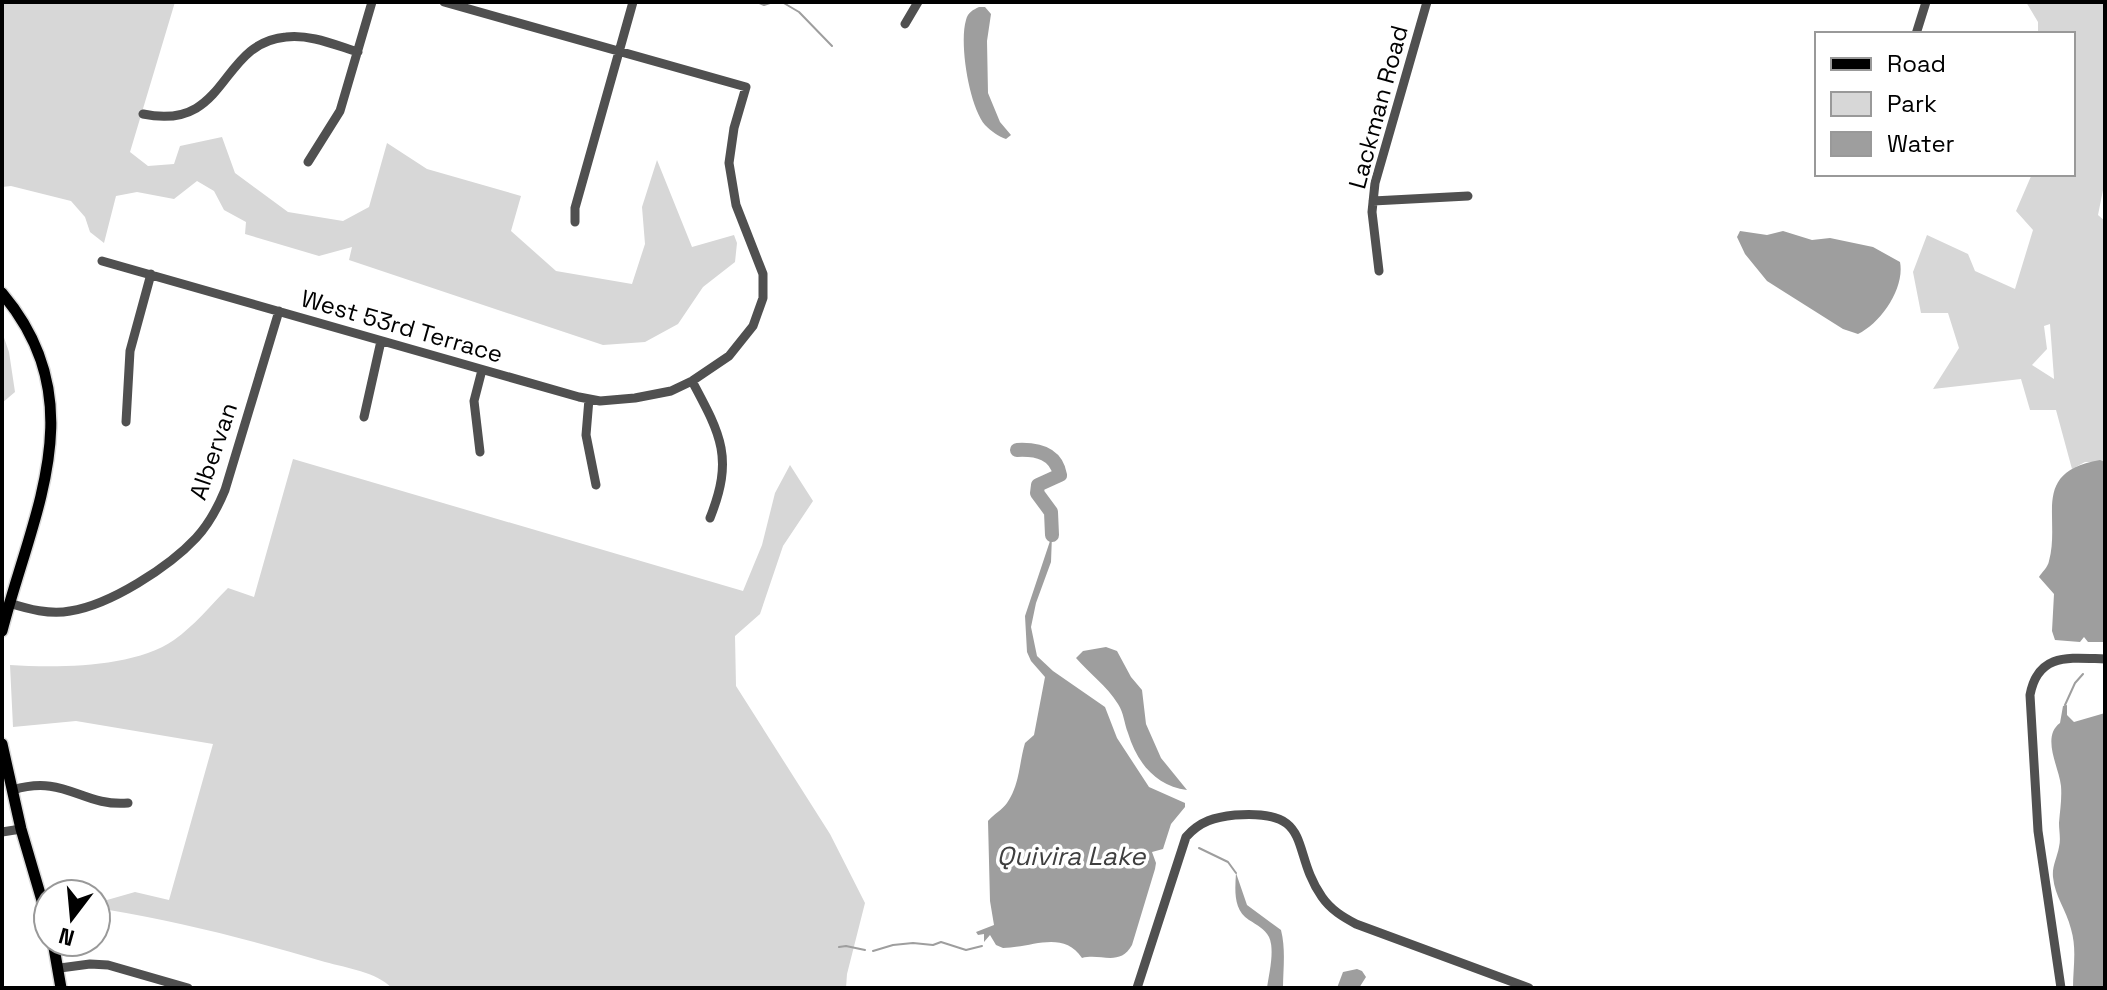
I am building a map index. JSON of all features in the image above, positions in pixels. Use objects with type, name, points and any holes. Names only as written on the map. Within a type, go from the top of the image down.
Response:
[{"type":"main road","points":[[2,293],[39,355],[53,412],[51,455],[42,496],[2,631]]},
{"type":"main road","points":[[2,744],[35,878]]},
{"type":"main road","points":[[57,958],[61,988]]},
{"type":"street","points":[[308,162],[340,111],[372,2]]},
{"type":"street","points":[[444,2],[619,51]]},
{"type":"street","points":[[484,13],[487,2]]},
{"type":"street","points":[[575,222],[575,208],[633,2]]},
{"type":"street","points":[[905,24],[918,2]]},
{"type":"street","name":"Lackman Road","points":[[1379,271],[1373,201],[1375,183],[1427,2]]},
{"type":"street","points":[[1917,32],[1926,2]]},
{"type":"street","points":[[143,114],[166,117],[200,107],[215,94],[250,50],[269,40],[306,37],[358,52]]},
{"type":"street","name":"West 53rd Terrace","points":[[102,261],[589,399],[635,398],[671,391],[729,356],[753,326],[763,298],[763,274],[736,205],[729,163],[734,128],[746,87],[619,51]]},
{"type":"street","points":[[1373,201],[1468,196]]},
{"type":"street","points":[[126,422],[130,351],[151,274]]},
{"type":"street","name":"Albervan","points":[[9,603],[57,612],[98,603],[161,567],[197,537],[215,512],[225,490],[279,311]]},
{"type":"street","points":[[364,417],[381,341]]},
{"type":"street","points":[[480,452],[474,409],[482,370]]},
{"type":"street","points":[[692,381],[719,438],[724,462],[722,489],[710,518]]},
{"type":"street","points":[[589,399],[586,435],[596,485]]},
{"type":"street","points":[[2061,988],[2039,845],[2030,695],[2037,675],[2051,662],[2070,658],[2105,659]]},
{"type":"street","points":[[13,790],[43,784],[105,802],[128,803]]},
{"type":"street","points":[[1137,988],[1186,837],[1209,820],[1265,814],[1288,824],[1296,835],[1323,899],[1342,916],[1356,924],[1529,988]]},
{"type":"street","points":[[2,832],[21,829]]},
{"type":"street","points":[[60,968],[108,965],[181,987]]},
{"type":"green space","points":[[2,2],[175,2],[130,152],[148,166],[174,164],[180,146],[222,137],[235,173],[288,212],[343,221],[369,207],[387,143],[427,169],[521,196],[511,231],[556,271],[632,284],[645,244],[642,207],[657,160],[692,247],[734,235],[737,243],[735,262],[703,287],[678,324],[645,342],[603,345],[349,260],[352,247],[319,256],[245,234],[246,222],[224,210],[214,191],[197,181],[174,199],[137,192],[116,196],[104,243],[90,232],[85,217],[71,201],[11,186],[2,187]]},
{"type":"green space","points":[[2026,2],[2105,2],[2105,180],[2098,215],[2105,221],[2105,462],[2085,462],[2072,469],[2056,410],[2030,410],[2021,379],[1933,389],[1959,348],[1948,313],[1921,313],[1913,272],[1927,235],[1968,254],[1975,271],[2015,289],[2033,230],[2016,211],[2031,176],[2075,176],[2075,32],[2038,32],[2038,22]],"holes":[[[2050,324],[2054,379],[2032,365],[2047,349],[2044,326]]]},
{"type":"green space","points":[[2,332],[9,352],[15,392],[2,403]]},
{"type":"green space","points":[[293,459],[743,591],[762,545],[775,493],[790,465],[813,501],[783,546],[760,614],[735,636],[736,686],[830,834],[865,903],[846,988],[392,988],[361,971],[218,933],[112,911],[112,899],[135,892],[169,900],[213,744],[76,721],[13,727],[10,665],[72,666],[138,656],[174,640],[228,588],[254,597]]},
{"type":"water","points":[[985,7],[991,14],[987,41],[988,93],[1000,122],[1011,135],[1006,139],[985,125],[970,89],[964,30],[969,13]]},
{"type":"water","points":[[1740,231],[1767,235],[1783,231],[1812,240],[1830,238],[1873,247],[1900,262],[1899,283],[1883,313],[1858,334],[1843,329],[1767,281],[1745,254],[1737,237]]},
{"type":"water","points":[[2100,460],[2105,462],[2105,642],[2088,642],[2084,637],[2080,642],[2055,640],[2052,631],[2054,594],[2039,577],[2049,561],[2052,545],[2056,486],[2064,475],[2078,466]]},
{"type":"water","name":"Quivira Lake","points":[[1052,535],[1051,562],[1031,627],[1037,656],[1105,707],[1117,738],[1149,787],[1185,803],[1171,824],[1163,849],[1152,852],[1155,869],[1132,945],[1122,956],[1116,957],[1082,958],[1074,949],[1056,942],[1003,948],[996,945],[990,935],[984,942],[984,934],[978,935],[976,932],[994,925],[990,901],[988,821],[1011,796],[1025,743],[1034,735],[1045,677],[1027,652],[1025,616]]},
{"type":"water","points":[[1106,647],[1117,651],[1142,690],[1146,724],[1161,758],[1187,790],[1166,784],[1142,763],[1118,704],[1076,658],[1083,651]]},
{"type":"water","points":[[2067,705],[2067,715],[2074,722],[2105,713],[2105,988],[2073,988],[2073,936],[2053,877],[2060,844],[2061,791],[2051,744],[2063,706]]},
{"type":"water","points":[[1236,873],[1247,905],[1281,930],[1283,988],[1267,988],[1271,942],[1260,927],[1240,911],[1236,899]]},
{"type":"water","points":[[1357,969],[1366,977],[1359,988],[1337,988],[1343,972]]},
{"type":"waterway","points":[[757,2],[764,5],[773,2]]},
{"type":"waterway","points":[[782,2],[799,12],[832,46]]},
{"type":"waterway","points":[[1017,450],[1044,454],[1058,468],[1060,475],[1038,485],[1037,493],[1051,512],[1052,535]]},
{"type":"waterway","points":[[2065,705],[2083,674]]},
{"type":"waterway","points":[[1199,848],[1228,862],[1236,873]]},
{"type":"waterway","points":[[873,951],[913,943],[933,945],[941,942],[966,950],[982,946]]},
{"type":"waterway","points":[[839,947],[865,950]]}]
